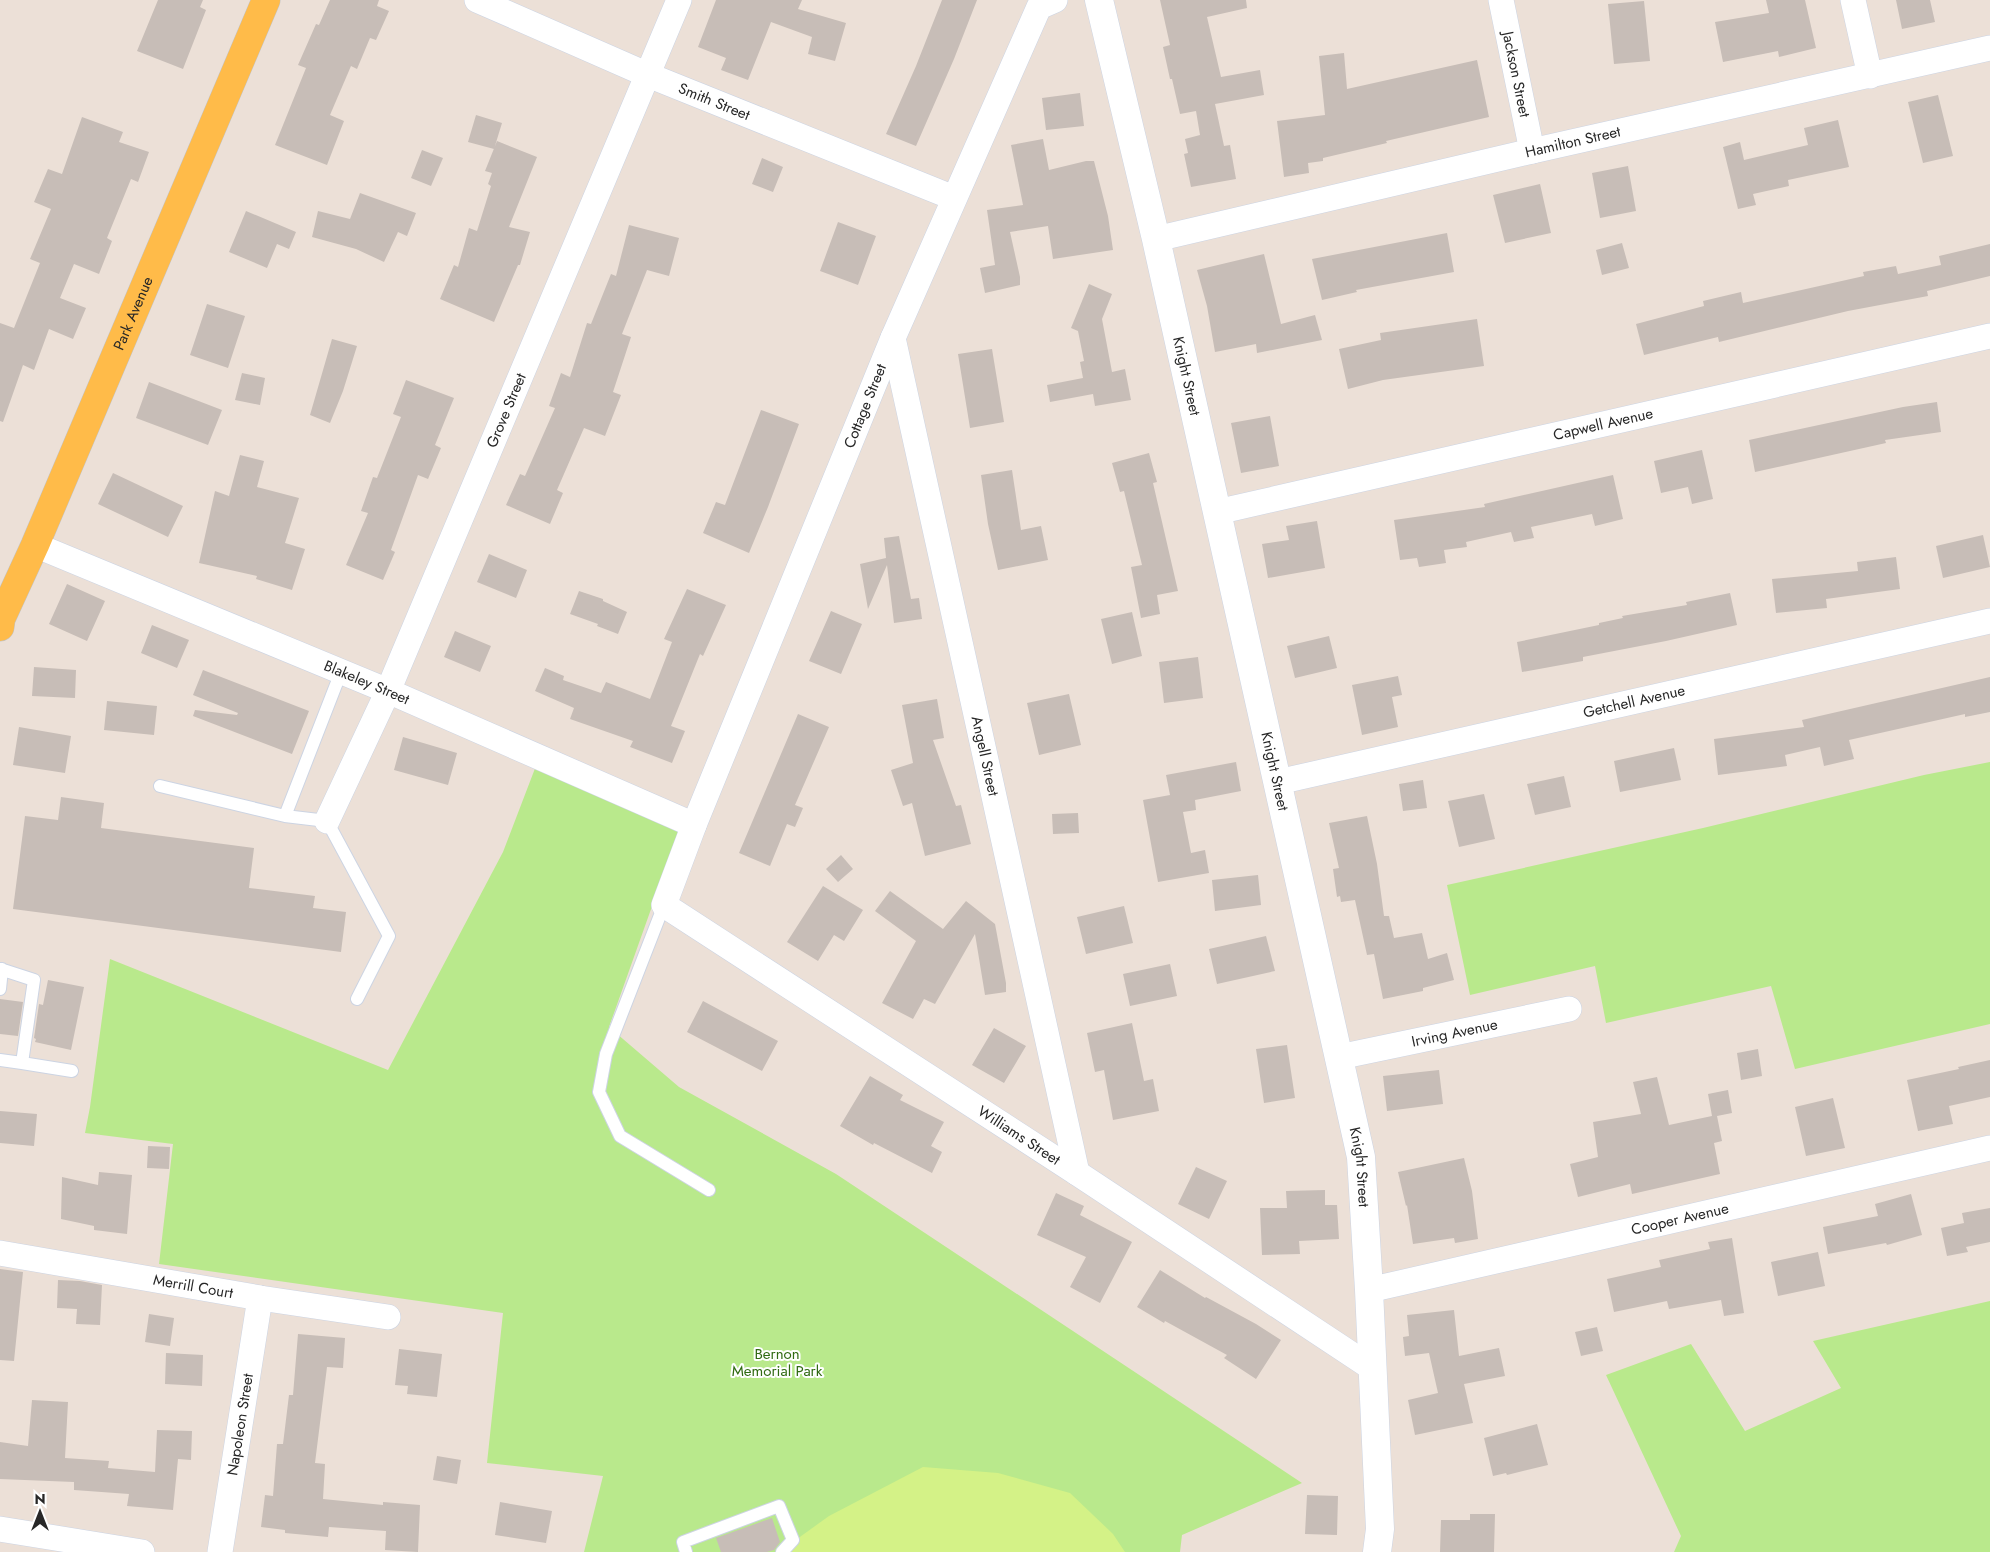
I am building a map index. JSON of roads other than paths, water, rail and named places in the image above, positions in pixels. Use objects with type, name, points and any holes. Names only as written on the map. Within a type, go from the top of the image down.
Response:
[{"type":"main road","name":"Park Avenue","points":[[0,627],[1,619],[35,545],[266,0]]},
{"type":"street","name":"Smith Street","points":[[477,0],[648,75],[954,198]]},
{"type":"street","name":"Grove Street","points":[[327,821],[388,691],[679,0]]},
{"type":"street","name":"Cottage Street","points":[[664,905],[694,825],[893,338],[1039,6],[1055,0]]},
{"type":"street","name":"Knight Street","points":[[1099,0],[1156,239],[1361,1157],[1380,1530],[1378,1552]]},
{"type":"street","name":"Jackson Street","points":[[1501,0],[1532,150]]},
{"type":"street","points":[[1853,0],[1870,76]]},
{"type":"street","name":"Hamilton Street","points":[[1156,239],[1532,150],[1990,48]]},
{"type":"street","name":"Capwell Avenue","points":[[1216,512],[1990,336]]},
{"type":"street","name":"Angell Street","points":[[893,338],[1077,1173]]},
{"type":"street","name":"Blakeley Street","points":[[35,545],[388,691],[694,825]]},
{"type":"street","name":"Getchell Avenue","points":[[1278,782],[1990,621]]},
{"type":"street","name":"Williams Street","points":[[664,905],[1077,1173],[1372,1368]]},
{"type":"street","name":"Irving Avenue","points":[[1339,1057],[1569,1009]]},
{"type":"street","name":"Cooper Avenue","points":[[1369,1290],[1990,1148]]},
{"type":"street","name":"Merrill Court","points":[[0,1253],[260,1298],[388,1317]]},
{"type":"street","name":"Napoleon Street","points":[[220,1552],[260,1298]]},
{"type":"street","points":[[0,1529],[142,1552]]},
{"type":"lane","points":[[285,816],[341,672]]},
{"type":"lane","points":[[160,786],[285,816],[327,821],[389,936],[357,999]]},
{"type":"lane","points":[[664,905],[606,1054],[599,1092],[620,1136],[709,1190]]},
{"type":"lane","points":[[0,989],[1,969],[34,980],[22,1063]]},
{"type":"lane","points":[[0,1060],[72,1071]]},
{"type":"lane","points":[[686,1552],[683,1542],[779,1506],[793,1540],[782,1552]]},
{"type":"park label","name":"Bernon Memorial Park","points":[[777,1362]]}]
